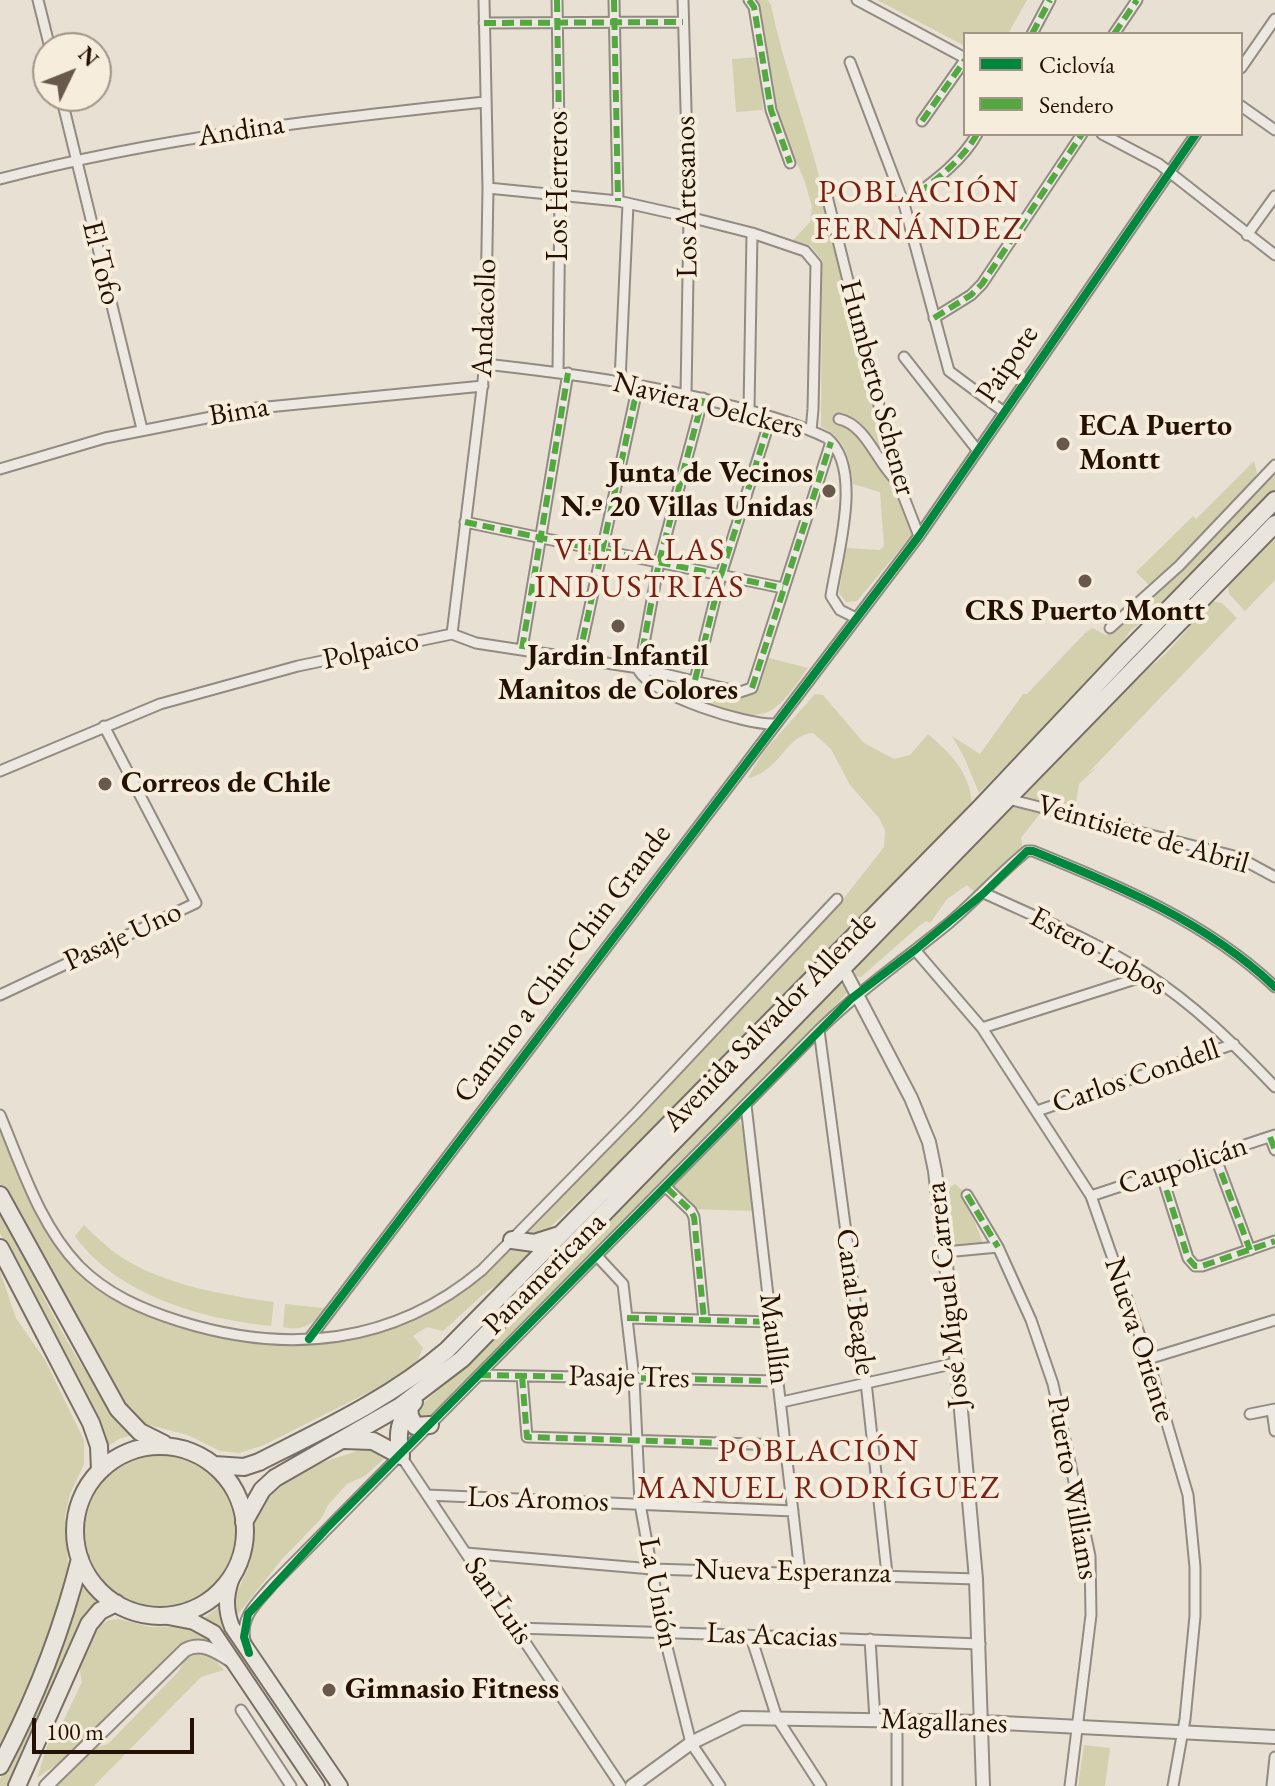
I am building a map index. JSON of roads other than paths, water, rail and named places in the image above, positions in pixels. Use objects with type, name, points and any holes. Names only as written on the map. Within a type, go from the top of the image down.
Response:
[{"type":"highway","name":"Avenida Salvador Allende","points":[[214,1465],[244,1467],[259,1462],[349,1417],[429,1366],[564,1233],[969,819],[1275,500]]},
{"type":"highway","name":"Avenida Salvador Allende","points":[[244,1522],[267,1484],[284,1471],[343,1440],[431,1385],[467,1354],[1275,524]]},
{"type":"highway","points":[[0,1195],[118,1409],[140,1432],[201,1457],[214,1465],[235,1491],[244,1522],[243,1547],[235,1571],[225,1586],[205,1604],[184,1613],[163,1616],[146,1614],[116,1603],[89,1576],[80,1559],[75,1528],[77,1512],[90,1483],[100,1471],[121,1455],[134,1450],[174,1447]]},
{"type":"highway","points":[[512,1240],[542,1242],[564,1233]]},
{"type":"highway","points":[[0,1248],[91,1423],[99,1446],[100,1471]]},
{"type":"highway","points":[[401,1456],[399,1428],[409,1407],[431,1385]]},
{"type":"highway","points":[[409,1407],[415,1426],[430,1425]]},
{"type":"highway","points":[[343,1440],[373,1441],[401,1456]]},
{"type":"highway","points":[[0,1766],[35,1692],[67,1609],[80,1559]]},
{"type":"highway","points":[[17,1786],[89,1624],[100,1611],[116,1603]]},
{"type":"main road","points":[[235,1571],[228,1588],[226,1606],[232,1627],[328,1781]]},
{"type":"main road","points":[[163,1616],[194,1622],[209,1629],[304,1766],[328,1781]]},
{"type":"street","points":[[38,0],[46,32]]},
{"type":"street","name":"Andacollo","points":[[452,634],[485,364],[488,188],[484,0]]},
{"type":"street","name":"Los Herreros","points":[[522,649],[563,372],[557,0]]},
{"type":"street","points":[[614,0],[623,203],[620,381]]},
{"type":"street","name":"Los Artesanos","points":[[683,0],[689,217],[686,394]]},
{"type":"street","points":[[749,0],[754,7],[771,110],[790,163]]},
{"type":"street","points":[[857,0],[963,58]]},
{"type":"street","points":[[1033,32],[1050,0]]},
{"type":"street","points":[[1115,32],[1137,0]]},
{"type":"street","points":[[1243,65],[1275,19]]},
{"type":"street","points":[[484,23],[683,22]]},
{"type":"street","points":[[850,62],[904,204],[949,371],[1004,412]]},
{"type":"street","points":[[922,121],[963,62]]},
{"type":"street","name":"Andina","points":[[0,179],[76,160],[277,125],[485,102]]},
{"type":"street","points":[[1243,107],[1275,130]]},
{"type":"street","name":"El Tofo","points":[[65,112],[142,429]]},
{"type":"street","points":[[904,204],[948,168],[976,136]]},
{"type":"street","points":[[934,318],[971,295],[982,284],[1081,136]]},
{"type":"street","points":[[1106,136],[1159,164],[1275,255]]},
{"type":"street","name":"Paipote","points":[[856,618],[919,536],[1195,136]]},
{"type":"street","points":[[488,188],[623,203],[752,233],[805,251],[816,264],[811,431]]},
{"type":"street","name":"Humberto Schener","points":[[826,192],[898,482],[919,536]]},
{"type":"street","points":[[1247,235],[1275,196]]},
{"type":"street","points":[[749,410],[752,233]]},
{"type":"street","points":[[904,357],[978,451]]},
{"type":"street","name":"Naviera Oelckers","points":[[485,364],[563,372],[686,394],[771,417],[811,431],[831,442],[843,460],[846,504],[831,596],[840,610],[856,618]]},
{"type":"street","points":[[579,657],[638,385]]},
{"type":"street","name":"Bima","points":[[0,469],[142,429],[304,401],[483,386]]},
{"type":"street","points":[[703,398],[659,562],[639,668],[643,677],[662,690],[698,705],[749,722],[774,724]]},
{"type":"street","points":[[695,680],[721,575],[771,417]]},
{"type":"street","points":[[839,419],[854,425],[898,482]]},
{"type":"street","points":[[465,522],[783,588],[831,442]]},
{"type":"street","points":[[1110,628],[1179,566],[1275,465]]},
{"type":"street","name":"Polpaico","points":[[0,771],[160,704],[283,670],[452,634],[476,643],[639,668],[740,692],[752,688],[783,588]]},
{"type":"street","name":"Camino a Chin-Chin Grande","points":[[309,1339],[856,618]]},
{"type":"street","name":"Pasaje Uno","points":[[0,995],[196,903],[104,726]]},
{"type":"street","name":"Veintisiete de Abril","points":[[1008,799],[1238,857],[1275,877]]},
{"type":"street","name":"Panamericana","points":[[249,1653],[244,1637],[248,1614],[310,1546],[667,1188],[819,1030],[857,994],[984,893],[1027,851],[1141,896],[1231,951],[1275,987]]},
{"type":"street","name":"Estero Lobos","points":[[984,893],[1069,932],[1148,975],[1234,1044],[1275,1087]]},
{"type":"street","name":"Panamericana","points":[[0,1115],[52,1232],[78,1265],[109,1291],[139,1307],[214,1331],[248,1338],[309,1339],[367,1330],[417,1313],[463,1285],[512,1240],[837,899]]},
{"type":"street","name":"Nueva Oriente","points":[[915,950],[982,1028],[1091,1196],[1148,1359],[1188,1495],[1195,1567],[1195,1616],[1173,1786]]},
{"type":"street","name":"José Miguel Carrera","points":[[843,968],[911,1098],[929,1142],[935,1171],[976,1579],[983,1786]]},
{"type":"street","points":[[982,1028],[1148,975]]},
{"type":"street","name":"Canal Beagle","points":[[819,1030],[866,1382],[887,1574]]},
{"type":"street","name":"Carlos Condell","points":[[1037,1111],[1234,1044]]},
{"type":"street","name":"Maullín","points":[[746,1105],[800,1573]]},
{"type":"street","points":[[1273,1136],[1275,1150]]},
{"type":"street","name":"Caupolicán","points":[[1091,1196],[1273,1136]]},
{"type":"street","points":[[1215,1156],[1250,1250]]},
{"type":"street","points":[[1161,1173],[1188,1258],[1195,1266],[1275,1241]]},
{"type":"street","points":[[667,1188],[694,1217],[704,1320]]},
{"type":"street","name":"Puerto Williams","points":[[967,1195],[998,1247],[1045,1357],[1088,1544],[1091,1615],[1070,1786]]},
{"type":"street","points":[[945,1252],[998,1247]]},
{"type":"street","name":"La Unión","points":[[597,1256],[623,1284],[634,1379],[640,1504],[663,1631],[691,1743],[720,1786]]},
{"type":"street","points":[[627,1318],[772,1322]]},
{"type":"street","points":[[1148,1359],[1275,1320]]},
{"type":"street","points":[[782,1402],[956,1363]]},
{"type":"street","name":"Pasaje Tres","points":[[479,1375],[779,1381]]},
{"type":"street","points":[[522,1376],[526,1437],[785,1445]]},
{"type":"street","points":[[1250,1414],[1274,1409],[1275,1431]]},
{"type":"street","name":"San Luis","points":[[401,1456],[621,1786]]},
{"type":"street","name":"Los Aromos","points":[[427,1495],[793,1511]]},
{"type":"street","name":"Nueva Esperanza","points":[[466,1553],[652,1569],[976,1579]]},
{"type":"street","name":"Las Acacias","points":[[516,1628],[980,1644]]},
{"type":"street","points":[[751,1637],[777,1718],[821,1786]]},
{"type":"street","points":[[870,1639],[875,1720]]},
{"type":"street","points":[[46,1786],[190,1646],[204,1646],[236,1664]]},
{"type":"street","points":[[241,1710],[291,1786]]},
{"type":"street","name":"Magallanes","points":[[632,1786],[691,1743],[742,1718],[983,1722],[1275,1737]]},
{"type":"street","points":[[897,1720],[897,1786]]},
{"type":"street","points":[[1272,1786],[1275,1757]]},
{"type":"place","name":"ECA Puerto Montt","points":[[1063,444]]},
{"type":"place","name":"Junta de Vecinos N.º 20 Villas Unidas","points":[[829,491]]},
{"type":"place","name":"CRS Puerto Montt","points":[[1085,581]]},
{"type":"place","name":"Jardin Infantil Manitos de Colores","points":[[618,626]]},
{"type":"place","name":"Correos de Chile","points":[[105,784]]},
{"type":"place","name":"Gimnasio Fitness","points":[[329,1690]]},
{"type":"district","name":"POBLACIÓN FERNÁNDEZ","points":[[919,212]]},
{"type":"district","name":"VILLA LAS INDUSTRIAS","points":[[640,570]]},
{"type":"district","name":"POBLACIÓN MANUEL RODRÍGUEZ","points":[[819,1470]]}]
